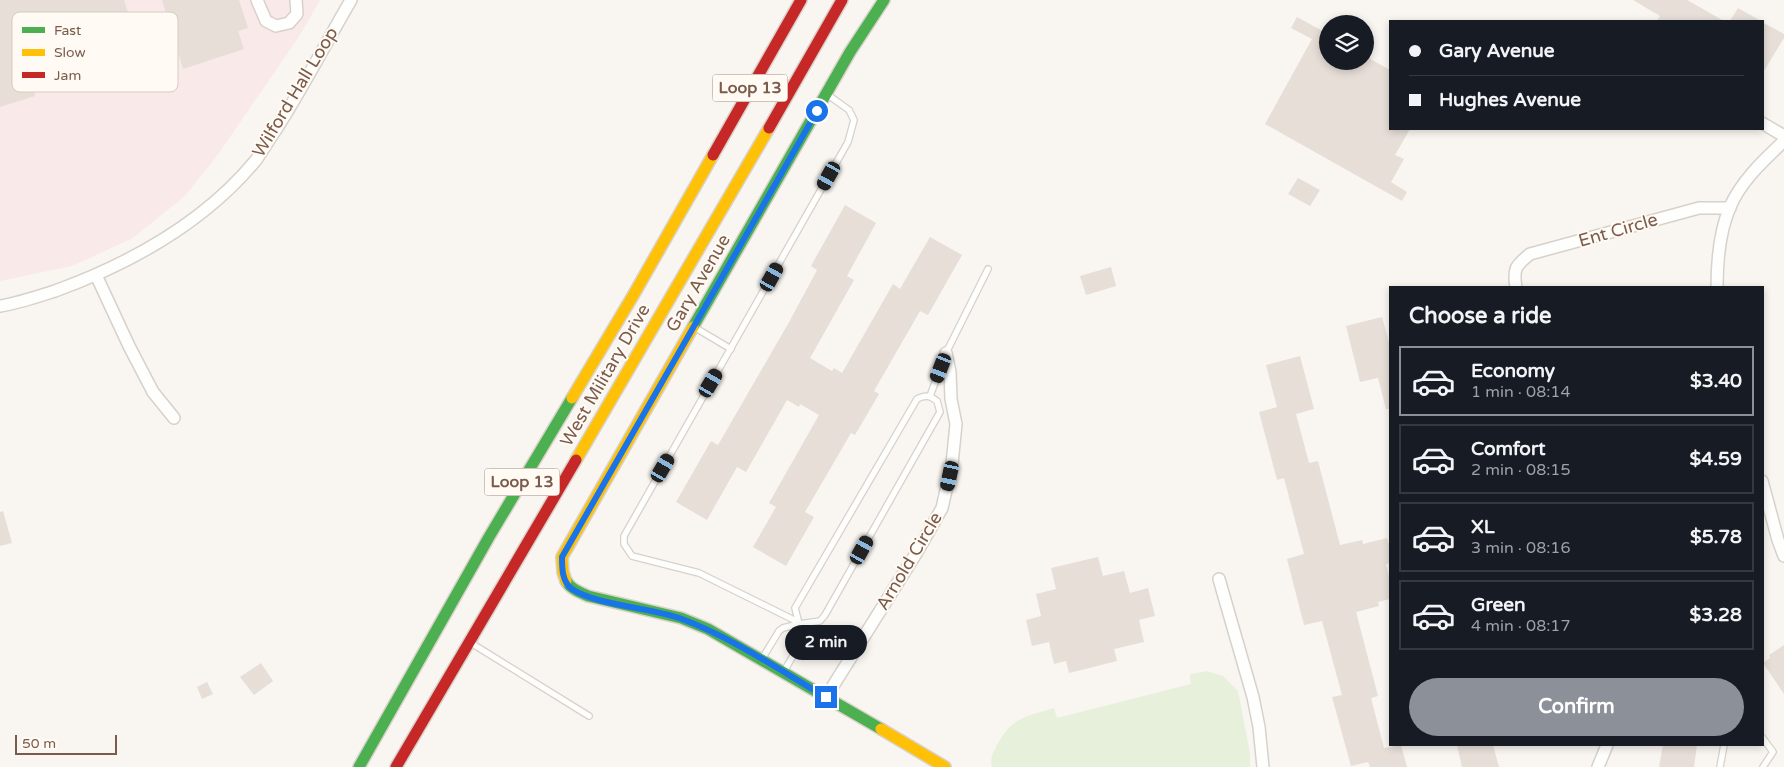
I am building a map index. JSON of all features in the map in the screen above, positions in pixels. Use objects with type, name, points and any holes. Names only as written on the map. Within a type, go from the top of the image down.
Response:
[{"type":"main road","name":"West Military Drive","points":[[359,767],[489,537],[634,294],[801,0]]},
{"type":"main road","name":"West Military Drive","points":[[396,767],[716,220],[842,0]]},
{"type":"main road","name":"Gary Avenue","points":[[762,660],[718,635],[680,618],[657,611],[602,600],[569,587],[563,575],[562,557],[850,52],[884,0]]},
{"type":"main road","points":[[762,660],[945,767]]},
{"type":"street","points":[[257,0],[266,21],[276,26],[289,23],[297,14],[296,0]]},
{"type":"street","name":"Wilford Hall Loop","points":[[0,306],[19,303],[96,275],[148,249],[194,217],[234,183],[256,159],[296,98],[351,0]]},
{"type":"street","points":[[1764,124],[1784,136]]},
{"type":"street","points":[[1717,286],[1718,262],[1730,208],[1740,189],[1750,176],[1784,140]]},
{"type":"street","name":"Ent Circle","points":[[1516,286],[1514,272],[1519,263],[1530,254],[1698,208],[1730,208]]},
{"type":"street","points":[[96,275],[153,392],[174,418]]},
{"type":"street","name":"Arnold Circle","points":[[826,697],[942,508],[952,464],[956,424],[946,353]]},
{"type":"street","points":[[1764,488],[1784,556]]},
{"type":"street","points":[[1219,579],[1253,697],[1259,727],[1262,767]]},
{"type":"street","points":[[1598,767],[1607,746]]},
{"type":"lane","points":[[799,624],[699,573],[632,556],[624,544],[624,536],[848,142],[854,120],[849,110],[826,94]]},
{"type":"lane","points":[[930,396],[946,353],[988,269]]},
{"type":"lane","points":[[694,327],[731,349]]},
{"type":"lane","points":[[762,660],[779,631],[783,628],[799,624],[820,622],[825,616],[940,412],[937,401],[930,396],[923,396],[917,399],[795,608],[799,624],[802,641],[783,672]]},
{"type":"lane","points":[[936,418],[946,414],[954,414]]},
{"type":"lane","points":[[469,642],[589,716]]},
{"type":"lane","points":[[1762,767],[1773,752],[1764,740]]},
{"type":"lane","points":[[1720,767],[1724,746]]},
{"type":"shaded area","points":[[0,0],[320,0],[300,35],[219,153],[185,196],[133,238],[72,266],[0,281]]},
{"type":"green space","points":[[1207,671],[1223,676],[1238,691],[1250,753],[1250,767],[992,767],[993,753],[997,745],[1008,729],[1021,719],[1054,708],[1057,718],[1191,684],[1191,674]]},
{"type":"building","points":[[0,0],[124,0],[128,12],[12,12],[12,92],[34,92],[35,96],[0,107]]},
{"type":"building","points":[[162,0],[239,0],[248,28],[238,31],[244,49],[183,69],[178,53],[178,12],[166,12]]},
{"type":"building","points":[[1633,0],[1687,0],[1722,20],[1658,20],[1660,16]]},
{"type":"building","points":[[1738,8],[1759,20],[1731,20]]},
{"type":"building","points":[[1297,17],[1319,29],[1319,70],[1374,70],[1374,61],[1389,69],[1389,130],[1409,130],[1395,155],[1404,159],[1391,182],[1407,192],[1402,201],[1265,124],[1312,39],[1291,28]]},
{"type":"building","points":[[1764,23],[1784,34],[1784,38],[1764,71]]},
{"type":"building","points":[[1298,178],[1320,190],[1310,206],[1288,194]]},
{"type":"building","points":[[845,205],[876,223],[847,276],[854,280],[810,358],[832,371],[834,368],[842,373],[893,284],[900,289],[930,237],[962,255],[928,315],[920,311],[874,391],[879,394],[855,435],[851,433],[805,512],[814,517],[786,566],[753,547],[776,507],[769,503],[819,415],[800,404],[799,407],[787,400],[746,472],[737,467],[707,520],[676,502],[711,441],[718,445],[788,324],[817,270],[811,266]]},
{"type":"building","points":[[1111,267],[1116,286],[1086,295],[1080,276]]},
{"type":"building","points":[[1382,317],[1389,342],[1389,409],[1386,409],[1378,378],[1360,382],[1346,326]]},
{"type":"building","points":[[1300,356],[1314,409],[1296,414],[1309,463],[1318,461],[1340,545],[1362,540],[1363,544],[1387,538],[1389,563],[1386,564],[1389,576],[1389,599],[1378,602],[1379,606],[1356,612],[1378,696],[1371,698],[1384,748],[1401,746],[1407,767],[1370,767],[1368,762],[1351,766],[1332,697],[1342,695],[1322,621],[1304,625],[1287,559],[1304,554],[1284,478],[1277,480],[1259,412],[1277,407],[1266,365]]},
{"type":"building","points":[[3,511],[12,543],[0,546],[0,512]]},
{"type":"building","points":[[1098,557],[1103,576],[1124,571],[1130,593],[1148,588],[1155,616],[1139,620],[1144,642],[1114,649],[1117,661],[1069,673],[1066,661],[1054,664],[1049,642],[1032,646],[1026,620],[1041,616],[1036,594],[1056,589],[1051,568]]},
{"type":"building","points":[[1784,645],[1784,694],[1764,664],[1770,658],[1769,655]]},
{"type":"building","points":[[261,663],[273,681],[254,695],[240,677]]},
{"type":"building","points":[[207,682],[213,694],[202,699],[197,687]]},
{"type":"building","points":[[1457,746],[1493,746],[1499,767],[1462,767]]},
{"type":"building","points":[[1663,746],[1697,746],[1694,767],[1659,767]]},
{"type":"traffic: fast","points":[[693,327],[850,52],[884,0]]},
{"type":"traffic: fast","points":[[359,767],[489,537],[572,398]]},
{"type":"traffic: fast","points":[[566,581],[578,592],[588,596],[681,618],[708,629],[881,729]]},
{"type":"traffic: slow","points":[[576,460],[769,128]]},
{"type":"traffic: slow","points":[[572,398],[713,155]]},
{"type":"traffic: slow","points":[[566,581],[562,557],[693,327]]},
{"type":"traffic: slow","points":[[881,729],[945,767]]},
{"type":"traffic: jam","points":[[713,155],[801,0]]},
{"type":"traffic: jam","points":[[769,128],[842,0]]},
{"type":"traffic: jam","points":[[396,767],[576,460]]},
{"type":"route","points":[[817,111],[562,557],[562,568],[569,587],[579,592],[602,600],[657,611],[680,618],[718,635],[826,697]]}]
